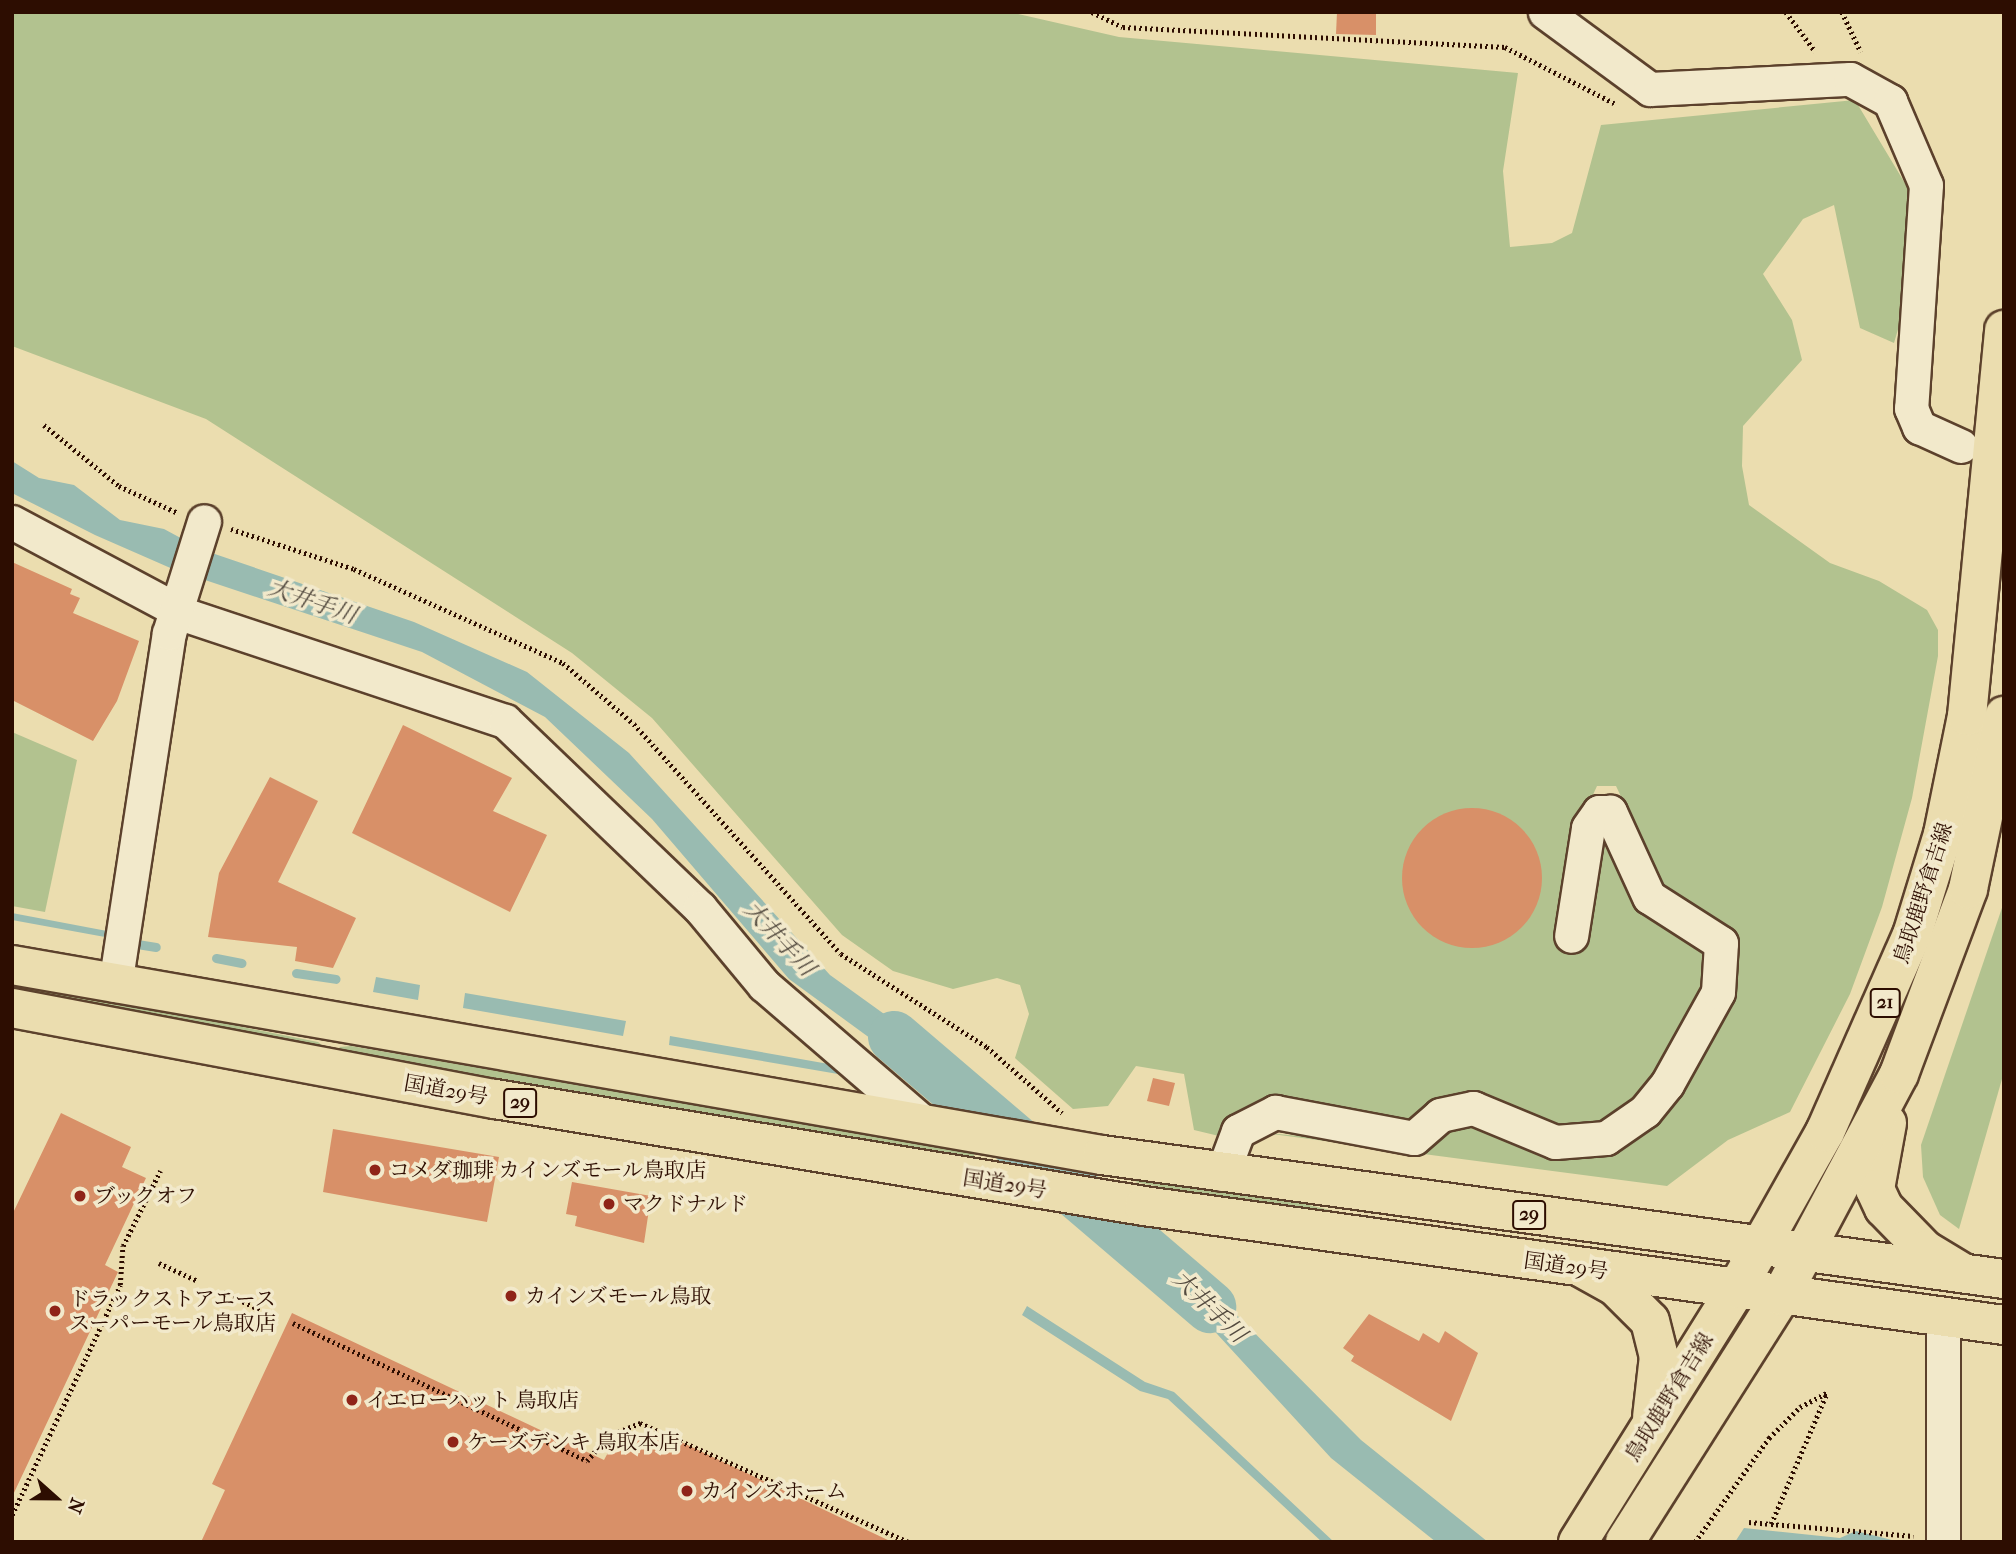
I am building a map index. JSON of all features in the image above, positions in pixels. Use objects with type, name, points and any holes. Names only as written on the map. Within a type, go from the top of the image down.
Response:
[{"type":"main road","name":"鳥取鹿野倉吉線","points":[[1578,1542],[1737,1288],[1870,1040],[1943,834],[1976,653],[2004,330]]},
{"type":"main road","name":"鳥取鹿野倉吉線","points":[[1625,1542],[1781,1296],[1899,1074],[1968,889],[2004,716]]},
{"type":"main road","name":"国道29号","points":[[12,965],[1080,1152],[1222,1174],[1982,1276]]},
{"type":"main road","name":"国道29号","points":[[12,1009],[495,1099],[1030,1188],[1781,1296],[1973,1320]]},
{"type":"main road","points":[[1899,1074],[1875,1189],[1903,1230],[1982,1276]]},
{"type":"main road","points":[[1582,1268],[1637,1304],[1656,1334],[1650,1430]]},
{"type":"street","points":[[1545,12],[1650,89],[1850,79],[1890,101],[1926,185],[1911,408],[1919,427],[1961,446]]},
{"type":"street","points":[[115,985],[174,609],[204,521]]},
{"type":"street","points":[[12,522],[174,609],[505,721],[700,908],[764,985],[943,1128]]},
{"type":"street","points":[[1222,1174],[1238,1131],[1275,1112],[1414,1138],[1440,1115],[1473,1108],[1555,1142],[1606,1138],[1645,1111],[1667,1084],[1718,992],[1721,943],[1649,897],[1609,812],[1599,813],[1588,828],[1570,936]]},
{"type":"street","points":[[1943,1542],[1973,1320]]},
{"type":"path","points":[[1093,12],[1124,27],[1505,47],[1535,58],[1585,92],[1620,104]]},
{"type":"path","points":[[1786,12],[1832,79]]},
{"type":"path","points":[[44,425],[142,501],[354,569],[563,663],[634,724],[841,954],[987,1047],[1065,1116]]},
{"type":"path","points":[[12,1515],[120,1285],[123,1246],[160,1171]]},
{"type":"path","points":[[159,1263],[198,1281]]},
{"type":"path","points":[[223,1292],[261,1310]]},
{"type":"path","points":[[293,1323],[587,1461],[608,1436],[640,1423],[909,1542]]},
{"type":"path","points":[[1695,1542],[1769,1438],[1800,1407],[1828,1392],[1771,1524]]},
{"type":"path","points":[[1749,1522],[1841,1531],[1852,1527],[1911,1534],[1922,1542]]},
{"type":"green space","points":[[12,12],[1010,12],[1119,37],[1518,73],[1503,171],[1510,247],[1552,243],[1572,233],[1601,125],[1855,100],[1909,190],[1904,309],[1894,343],[1860,328],[1834,205],[1803,219],[1763,274],[1792,320],[1802,360],[1743,426],[1742,466],[1749,505],[1830,563],[1879,581],[1927,610],[1938,630],[1938,656],[1912,798],[1882,907],[1850,994],[1790,1112],[1728,1140],[1667,1186],[1256,1132],[1428,1148],[1451,1120],[1466,1116],[1534,1147],[1588,1151],[1626,1141],[1658,1114],[1732,987],[1737,951],[1727,927],[1664,888],[1616,786],[1597,786],[1575,834],[1580,837],[1564,940],[1575,941],[1595,830],[1640,906],[1659,925],[1699,941],[1716,967],[1652,1084],[1616,1119],[1547,1130],[1462,1096],[1398,1123],[1274,1095],[1219,1136],[1194,1130],[1184,1074],[1136,1066],[1108,1106],[1073,1109],[1015,1058],[1029,1014],[1020,985],[997,978],[953,989],[893,971],[842,935],[652,718],[572,653],[206,419],[12,346]]},
{"type":"green space","points":[[12,732],[77,760],[45,912],[12,906]]},
{"type":"green space","points":[[2004,902],[2004,1072],[1959,1229],[1940,1215],[1923,1177],[1921,1145]]},
{"type":"green space","points":[[12,981],[318,1042],[323,1046],[314,1051],[12,993]]},
{"type":"green space","points":[[351,1046],[974,1152],[974,1161],[347,1054],[339,1047]]},
{"type":"green space","points":[[1145,1178],[1284,1199],[1342,1213],[1276,1210],[1135,1182]]},
{"type":"water","points":[[12,461],[39,478],[74,485],[120,520],[164,529],[203,550],[414,622],[527,672],[629,753],[830,975],[966,1073],[937,1087],[789,979],[652,819],[545,717],[422,652],[175,570],[95,535],[12,493]]},
{"type":"water","points":[[12,913],[107,931],[105,937],[12,920]]},
{"type":"water","points":[[376,977],[420,985],[418,1000],[373,992]]},
{"type":"water","points":[[465,993],[626,1021],[623,1036],[463,1008]]},
{"type":"water","points":[[670,1036],[840,1066],[838,1074],[669,1045]]},
{"type":"water","points":[[1173,1251],[1361,1440],[1488,1542],[1436,1542],[1331,1458],[1207,1323],[1140,1263]]},
{"type":"water","points":[[1027,1306],[1145,1382],[1174,1392],[1334,1542],[1322,1542],[1168,1399],[1140,1391],[1022,1315]]},
{"type":"water","points":[[1744,1528],[1840,1538],[1856,1531],[1900,1542],[1735,1542]]},
{"type":"building","points":[[1337,12],[1376,12],[1376,35],[1336,34]]},
{"type":"building","points":[[12,562],[72,589],[70,594],[80,598],[73,613],[139,641],[117,701],[93,741],[12,700]]},
{"type":"building","points":[[403,725],[512,778],[493,811],[547,835],[510,912],[352,833]]},
{"type":"building","points":[[270,777],[318,801],[278,882],[356,918],[333,968],[295,961],[297,947],[208,937],[219,873]]},
{"type":"building","points":[[1472,808],[1499,813],[1522,828],[1537,851],[1542,878],[1537,905],[1522,928],[1499,943],[1472,948],[1445,943],[1422,928],[1407,905],[1402,878],[1407,851],[1422,828],[1445,813]]},
{"type":"building","points":[[1153,1078],[1175,1083],[1169,1106],[1147,1101]]},
{"type":"building","points":[[61,1113],[131,1147],[122,1167],[146,1178],[105,1265],[118,1272],[12,1497],[12,1215]]},
{"type":"building","points":[[333,1129],[499,1157],[487,1222],[323,1192]]},
{"type":"building","name":"マクドナルド","points":[[572,1182],[651,1196],[644,1243],[575,1226],[577,1216],[566,1214]]},
{"type":"building","points":[[292,1313],[604,1460],[611,1447],[660,1432],[892,1542],[201,1542],[225,1490],[212,1484]]},
{"type":"building","points":[[1369,1314],[1419,1341],[1423,1333],[1439,1343],[1445,1331],[1478,1353],[1451,1421],[1351,1361],[1354,1356],[1343,1348]]},
{"type":"waterway","points":[[137,944],[156,947]]},
{"type":"waterway","points":[[216,958],[242,963]]},
{"type":"waterway","points":[[296,973],[336,979]]},
{"type":"waterway","name":"大井手川","points":[[894,1037],[1210,1307]]},
{"type":"place","name":"コメダ珈琲 カインズモール鳥取店","points":[[375,1170]]},
{"type":"place","name":"ブックオフ","points":[[80,1196]]},
{"type":"place","name":"マクドナルド","points":[[609,1204]]},
{"type":"place","name":"カインズモール鳥取","points":[[511,1296]]},
{"type":"place","name":"ドラックストアエース スーパーモール鳥取店","points":[[55,1311]]},
{"type":"place","name":"イエローハット 鳥取店","points":[[352,1400]]},
{"type":"place","name":"ケーズデンキ 鳥取本店","points":[[453,1442]]},
{"type":"place","name":"カインズホーム","points":[[687,1491]]}]
